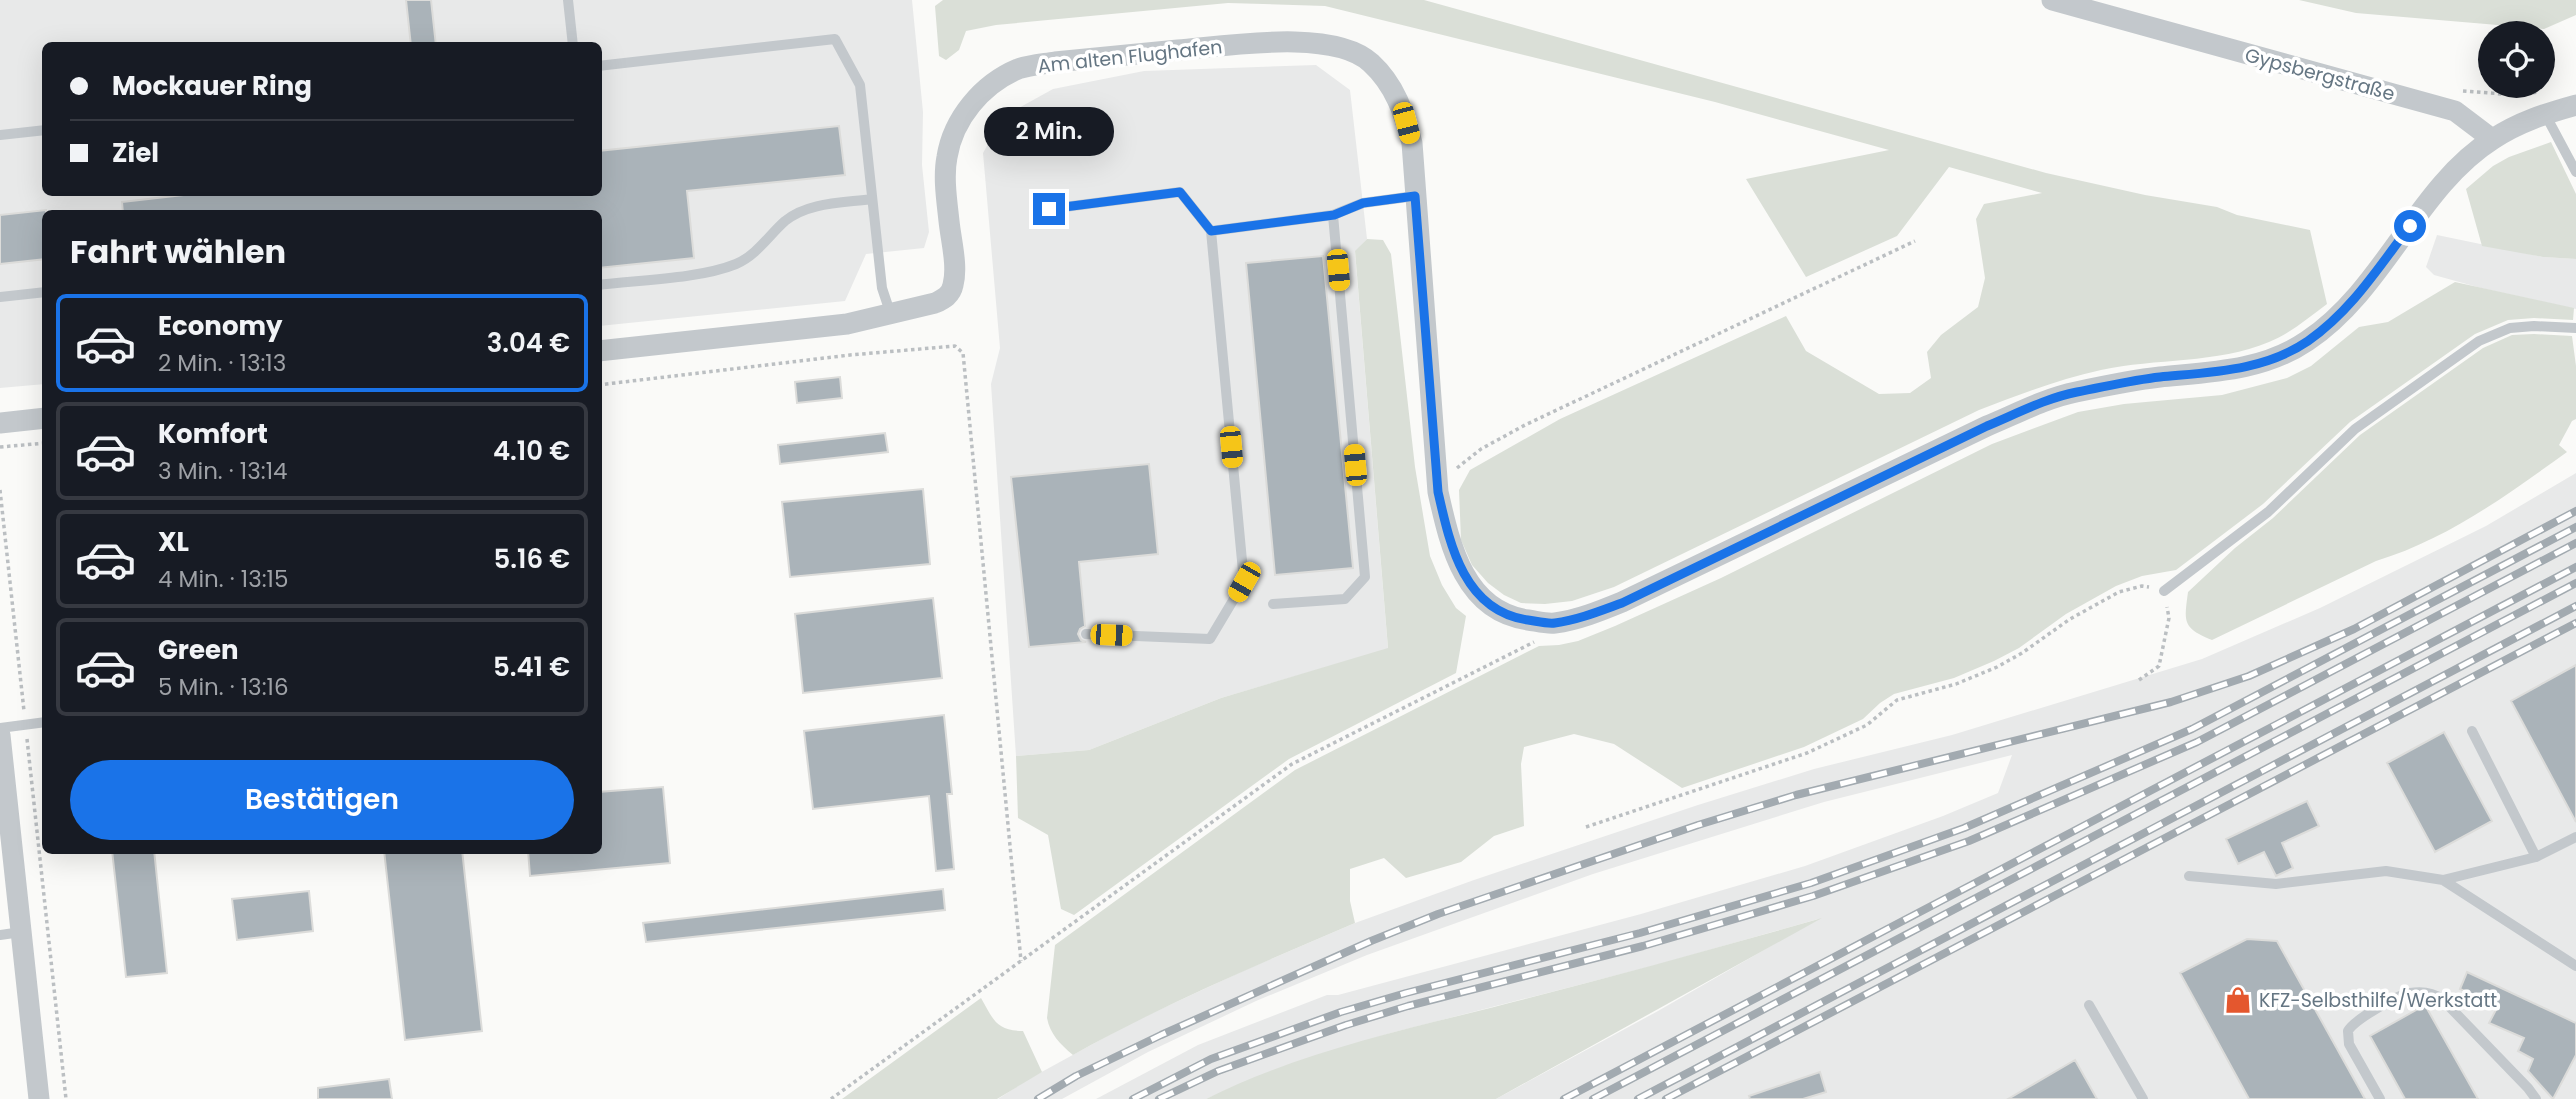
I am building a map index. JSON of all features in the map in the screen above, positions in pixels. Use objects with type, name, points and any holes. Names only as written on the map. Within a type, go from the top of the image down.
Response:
[{"type":"street","name":"Gypsbergstraße","points":[[2052,0],[2455,111],[2491,139]]},
{"type":"street","name":"Am alten Flughafen","points":[[602,351],[847,324],[946,299],[953,288],[955,276],[948,213],[946,159],[955,130],[968,108],[990,84],[1019,69],[1055,62],[1274,41],[1311,43],[1345,49],[1370,61],[1386,80],[1401,104],[1412,143],[1438,492],[1449,539],[1462,573],[1482,598],[1497,609],[1519,619],[1551,623]]},
{"type":"street","points":[[1551,623],[1578,618],[1622,603],[1987,426],[2046,402],[2084,391],[2159,377],[2246,368],[2276,358],[2307,342],[2338,317],[2363,290],[2446,180],[2491,139],[2522,122],[2576,105]]},
{"type":"street","points":[[0,424],[42,419]]},
{"type":"street","points":[[0,735],[11,934],[39,1099]]},
{"type":"lane","points":[[568,0],[573,42]]},
{"type":"lane","points":[[602,66],[835,39],[860,85],[882,288],[891,315]]},
{"type":"lane","points":[[2545,114],[2576,172]]},
{"type":"lane","points":[[0,135],[42,130]]},
{"type":"lane","points":[[1049,209],[1180,192],[1211,231],[1244,582],[1210,639],[1086,634]]},
{"type":"lane","points":[[1211,231],[1334,215],[1363,203],[1415,196]]},
{"type":"lane","points":[[602,285],[694,274],[737,263],[759,248],[786,220],[811,207],[872,199]]},
{"type":"lane","points":[[1273,604],[1345,599],[1365,577],[1334,215]]},
{"type":"lane","points":[[0,297],[42,292]]},
{"type":"lane","points":[[2164,591],[2268,512],[2355,429],[2479,341],[2510,328],[2576,328]]},
{"type":"lane","points":[[0,728],[42,722]]},
{"type":"lane","points":[[2472,731],[2536,857]]},
{"type":"lane","points":[[2189,876],[2276,884],[2386,871],[2443,880],[2536,857],[2576,837]]},
{"type":"lane","points":[[2443,880],[2576,966]]},
{"type":"lane","points":[[2379,1099],[2349,1044],[2348,1031],[2355,1022],[2403,994],[2413,992],[2429,992],[2442,999],[2529,1088],[2536,1099]]},
{"type":"lane","points":[[2089,1005],[2143,1099]]},
{"type":"path","points":[[1438,492],[1459,465],[1481,449],[1525,425],[1915,241]]},
{"type":"path","points":[[602,385],[850,355],[955,346],[963,353],[1021,961]]},
{"type":"path","points":[[0,455],[2,447],[42,443]]},
{"type":"path","points":[[0,490],[66,1099]]},
{"type":"path","points":[[1586,827],[1807,753],[1867,725],[1897,700],[1956,684],[1997,667],[2070,619],[2119,592],[2142,586],[2164,591],[2169,618],[2160,666],[2139,680]]},
{"type":"path","points":[[831,1099],[1292,764],[1535,642],[1551,623]]},
{"type":"shaded area","points":[[0,0],[912,0],[923,112],[922,165],[929,232],[924,248],[866,254],[845,301],[602,326],[602,210],[42,210],[42,384],[0,388]]},
{"type":"shaded area","points":[[943,0],[1424,0],[2046,173],[2145,195],[2217,207],[2237,215],[2310,230],[2327,304],[2285,334],[2249,349],[2229,354],[2101,370],[2054,383],[1979,410],[1614,587],[1572,601],[1521,603],[1488,583],[1472,565],[1461,540],[1459,490],[1470,470],[1560,419],[1786,316],[1806,351],[1879,394],[1910,393],[1931,378],[1927,352],[1941,335],[1978,307],[1985,278],[1976,219],[1984,204],[2042,193],[1949,167],[1897,236],[1806,277],[1746,179],[1889,150],[1715,102],[1325,6],[1228,3],[996,25],[966,31],[959,50],[946,60],[939,56],[935,6]]},
{"type":"shaded area","points":[[2299,0],[2576,0],[2576,15],[2555,24],[2555,21],[2478,21],[2478,23],[2356,13]]},
{"type":"shaded area","points":[[1316,65],[1350,90],[1367,239],[1355,252],[1388,649],[1221,698],[1089,750],[1016,756],[991,384],[1000,348],[983,153],[1004,116],[1053,89],[1144,71]]},
{"type":"shaded area","points":[[2551,142],[2576,194],[2576,259],[2543,257],[2482,246],[2466,189],[2493,166],[2509,157]]},
{"type":"shaded area","points":[[2437,235],[2543,257],[2576,259],[2576,309],[2434,275],[2426,267]]},
{"type":"shaded area","points":[[1367,239],[1383,240],[1391,254],[1415,467],[1430,556],[1442,585],[1456,608],[1466,616],[1456,673],[1289,759],[1074,915],[1061,909],[1048,835],[1018,818],[1016,756],[1089,750],[1221,698],[1388,648],[1355,251]]},
{"type":"shaded area","points":[[2455,282],[2574,308],[2573,320],[2508,320],[2475,334],[2350,422],[2263,504],[2176,570],[2142,576],[2116,586],[2066,614],[2019,648],[1994,661],[1954,678],[1894,694],[1863,719],[1804,747],[1682,788],[1614,744],[1574,734],[1524,747],[1521,764],[1524,826],[1494,836],[1461,862],[1406,878],[1384,858],[1350,869],[1350,901],[1355,923],[1177,1002],[1073,1055],[1050,1029],[1047,1018],[1055,945],[1295,770],[1539,646],[1578,641],[1615,626],[1721,578],[1992,444],[2078,412],[2124,404],[2222,395],[2287,378],[2311,366],[2359,327],[2388,322]]},
{"type":"shaded area","points":[[2512,335],[2572,336],[2576,366],[2576,419],[2572,421],[2559,445],[2567,452],[2476,514],[2428,541],[2376,561],[2212,640],[2190,627],[2186,617],[2188,592],[2235,548],[2273,518],[2360,435],[2483,348]]},
{"type":"shaded area","points":[[2576,473],[2576,1099],[1496,1099],[1658,1011],[1818,919],[1660,964],[1391,1033],[1300,1061],[1206,1099],[1096,1099],[1198,1045],[1327,995],[1338,995],[1641,914],[1805,866],[1943,816],[1998,793],[2012,755],[1824,802],[1593,874],[1367,955],[1256,1001],[1148,1052],[1062,1099],[998,1099],[1027,1080],[1133,1022],[1355,923],[1698,805],[1814,769],[1952,735],[2202,659],[2320,608],[2486,526]]},
{"type":"shaded area","points":[[1822,918],[1496,1099],[1206,1099],[1275,1069],[1347,1045],[1617,975]]},
{"type":"shaded area","points":[[981,998],[992,1018],[1001,1026],[1023,1031],[1042,1072],[997,1099],[842,1099]]},
{"type":"building","points":[[406,0],[431,0],[436,42],[411,42]]},
{"type":"building","points":[[839,126],[845,175],[687,191],[694,258],[602,268],[602,210],[123,210],[122,202],[175,196],[602,196],[602,151]]},
{"type":"building","points":[[42,210],[42,259],[0,264],[0,215]]},
{"type":"building","points":[[1323,256],[1353,568],[1275,575],[1246,263]]},
{"type":"building","points":[[840,377],[842,398],[797,403],[795,382]]},
{"type":"building","points":[[885,433],[888,452],[780,464],[778,445]]},
{"type":"building","points":[[1149,464],[1158,554],[1079,562],[1085,626],[1078,634],[1081,640],[1086,642],[1029,647],[1011,477]]},
{"type":"building","points":[[923,489],[930,564],[790,577],[782,502]]},
{"type":"building","points":[[933,598],[942,678],[803,693],[795,614]]},
{"type":"building","points":[[2576,665],[2576,822],[2511,701]]},
{"type":"building","points":[[944,715],[952,794],[947,794],[954,869],[936,871],[929,796],[813,809],[804,731]]},
{"type":"building","points":[[2444,732],[2492,821],[2435,852],[2387,763]]},
{"type":"building","points":[[663,787],[670,863],[530,876],[528,854],[602,854],[602,792]]},
{"type":"building","points":[[2307,801],[2319,826],[2282,843],[2293,868],[2276,876],[2264,852],[2238,864],[2226,839]]},
{"type":"building","points":[[112,854],[154,854],[167,973],[126,977]]},
{"type":"building","points":[[384,854],[462,854],[482,1031],[405,1040]]},
{"type":"building","points":[[943,889],[945,910],[646,942],[643,923]]},
{"type":"building","points":[[309,891],[313,931],[237,940],[232,899]]},
{"type":"building","points":[[2247,939],[2277,941],[2365,1099],[2249,1099],[2180,973]]},
{"type":"building","points":[[2467,972],[2576,1023],[2576,1055],[2553,1099],[2528,1071],[2533,1059],[2518,1051],[2524,1038],[2489,1023],[2498,1006],[2460,989]]},
{"type":"building","points":[[2425,1005],[2478,1099],[2405,1099],[2370,1036]]},
{"type":"building","points":[[2075,1060],[2097,1099],[2008,1099]]},
{"type":"building","points":[[1820,1072],[1826,1092],[1803,1099],[1750,1099],[1749,1096]]},
{"type":"building","points":[[389,1079],[392,1099],[318,1099],[318,1088]]},
{"type":"railway","points":[[1038,1099],[1076,1076],[1161,1035],[1438,914],[1698,825],[1796,795],[2171,702],[2249,676],[2354,629],[2576,511]]},
{"type":"railway","points":[[1133,1099],[1211,1059],[1341,1012],[1640,933],[1811,883],[1964,828],[2192,729],[2576,527]]},
{"type":"railway","points":[[1159,1099],[1218,1071],[1346,1025],[1408,1006],[1643,946],[1813,896],[1969,841],[2197,742],[2576,543]]},
{"type":"railway","points":[[1564,1099],[2576,567]]},
{"type":"railway","points":[[1593,1099],[2576,583]]},
{"type":"railway","points":[[1638,1099],[2576,606]]},
{"type":"railway","points":[[1666,1099],[2576,623]]},
{"type":"place","name":"KFZ-Selbsthilfe/Werkstatt","points":[[2238,1000]]},
{"type":"route","points":[[1049,209],[1180,192],[1211,231],[1334,215],[1363,203],[1415,196],[1438,492],[1449,539],[1462,573],[1482,598],[1497,609],[1519,619],[1551,623],[1578,618],[1622,603],[1987,426],[2046,402],[2072,393],[2107,386],[2159,377],[2246,368],[2276,358],[2307,342],[2338,317],[2383,265],[2410,226]]}]
